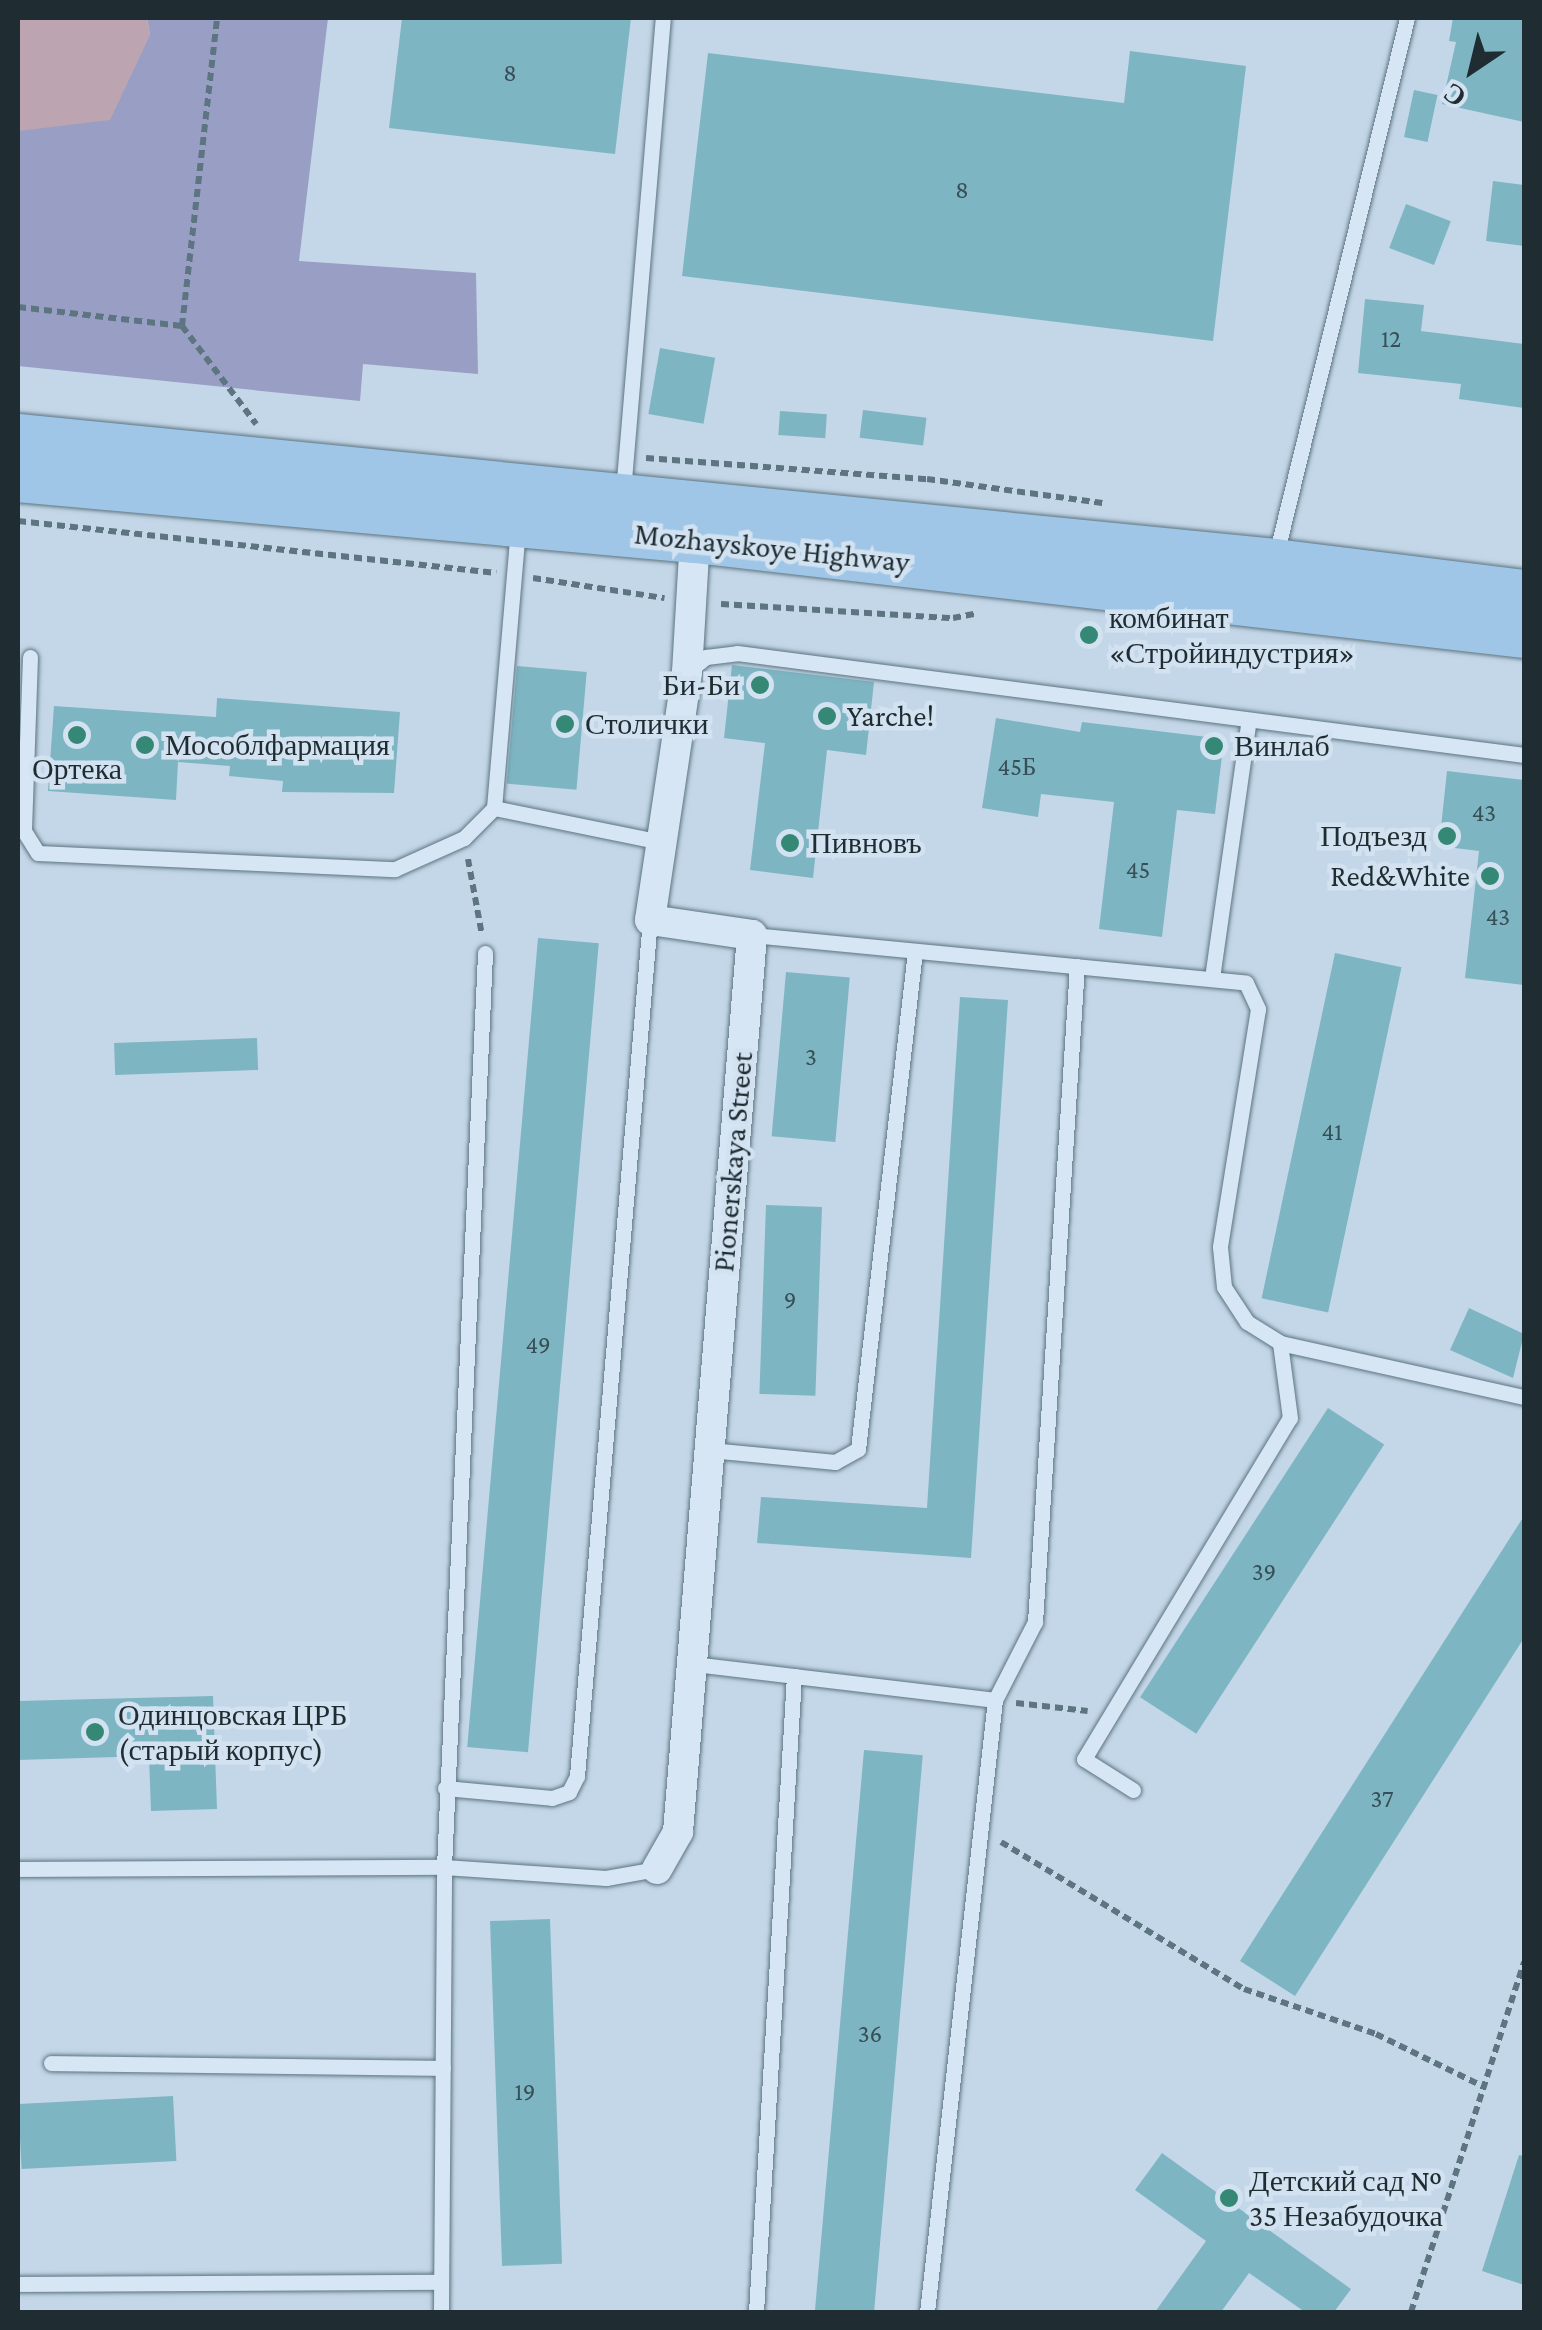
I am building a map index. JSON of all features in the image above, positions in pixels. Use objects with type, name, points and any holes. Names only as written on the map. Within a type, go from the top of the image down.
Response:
[{"type":"main road","name":"Mozhayskoye Highway","points":[[18,438],[1274,563],[1524,594]]},
{"type":"main road","name":"Mozhayskoye Highway","points":[[18,478],[695,539],[1524,634]]},
{"type":"street","points":[[695,539],[687,672],[650,920],[752,935]]},
{"type":"street","name":"Pionerskaya Street","points":[[657,1868],[678,1832],[752,935]]},
{"type":"lane","points":[[623,496],[663,18]]},
{"type":"lane","points":[[1274,563],[1407,18]]},
{"type":"lane","points":[[30,657],[24,831],[38,854],[395,869],[464,838],[494,808],[518,523]]},
{"type":"lane","points":[[687,672],[706,657],[738,653],[1248,724],[1524,755]]},
{"type":"lane","points":[[1212,978],[1248,724]]},
{"type":"lane","points":[[494,808],[661,842]]},
{"type":"lane","points":[[445,1788],[561,1797],[578,1776],[650,920]]},
{"type":"lane","points":[[752,935],[1246,983],[1258,998],[1220,1247],[1224,1287],[1247,1322],[1280,1343],[1524,1397]]},
{"type":"lane","points":[[710,1450],[835,1462],[858,1449],[915,950]]},
{"type":"lane","points":[[441,2312],[445,1788],[485,953]]},
{"type":"lane","points":[[926,2312],[995,1700],[1035,1622],[1077,966]]},
{"type":"lane","points":[[1133,1790],[1084,1759],[1290,1418],[1280,1343]]},
{"type":"lane","points":[[694,1664],[995,1700]]},
{"type":"lane","points":[[756,2312],[794,1676]]},
{"type":"lane","points":[[18,1869],[444,1867],[606,1878],[657,1868]]},
{"type":"lane","points":[[51,2063],[443,2068]]},
{"type":"lane","points":[[18,2284],[441,2282]]},
{"type":"path","points":[[216,18],[182,326],[256,424]]},
{"type":"path","points":[[18,307],[182,326]]},
{"type":"path","points":[[18,522],[514,575],[691,602],[953,618],[996,609]]},
{"type":"path","points":[[464,838],[485,953]]},
{"type":"path","points":[[995,1700],[1058,1708]]},
{"type":"path","points":[[980,1830],[1244,1989],[1376,2034],[1484,2087]]},
{"type":"path","points":[[1411,2312],[1524,1962]]},
{"type":"shaded area","points":[[18,18],[147,18],[150,35],[110,120],[18,131]]},
{"type":"shaded area","points":[[147,18],[328,18],[299,261],[476,273],[478,374],[363,364],[360,401],[18,366],[18,131],[150,35]]},
{"type":"building","points":[[402,18],[631,18],[615,154],[389,128]]},
{"type":"building","points":[[1453,18],[1524,18],[1524,122],[1442,104],[1456,42],[1449,41]]},
{"type":"building","points":[[1130,51],[1246,66],[1213,341],[682,276],[708,53],[1124,103]]},
{"type":"building","points":[[1414,90],[1437,95],[1427,142],[1404,137]]},
{"type":"building","points":[[1493,181],[1524,185],[1524,246],[1486,241]]},
{"type":"building","points":[[1406,204],[1451,221],[1434,265],[1389,248]]},
{"type":"building","points":[[1365,299],[1424,305],[1421,331],[1524,344],[1524,408],[1459,399],[1461,384],[1358,373]]},
{"type":"building","points":[[660,348],[715,358],[704,424],[648,414]]},
{"type":"building","points":[[863,410],[927,418],[923,446],[860,438]]},
{"type":"building","points":[[780,411],[827,414],[825,438],[778,435]]},
{"type":"building","points":[[732,665],[874,682],[866,755],[827,750],[813,878],[750,870],[765,743],[724,738]]},
{"type":"building","points":[[517,666],[587,672],[576,790],[507,784]]},
{"type":"building","points":[[217,698],[400,712],[394,793],[282,792],[283,781],[229,776],[230,766],[178,762],[176,800],[48,791],[54,706],[216,717]]},
{"type":"building","points":[[996,718],[1080,732],[1082,722],[1224,739],[1215,814],[1177,810],[1162,937],[1099,929],[1114,802],[1041,794],[1038,817],[982,808]]},
{"type":"building","points":[[1447,771],[1524,780],[1524,985],[1465,978],[1479,851],[1439,846]]},
{"type":"building","points":[[538,938],[599,943],[528,1752],[467,1747]]},
{"type":"building","points":[[1335,953],[1402,967],[1328,1312],[1262,1298]]},
{"type":"building","points":[[786,972],[850,978],[835,1142],[772,1136]]},
{"type":"building","points":[[960,997],[1008,1000],[971,1558],[757,1543],[761,1497],[927,1508]]},
{"type":"building","points":[[257,1038],[258,1070],[115,1075],[114,1043]]},
{"type":"building","points":[[766,1205],[822,1207],[815,1396],[759,1394]]},
{"type":"building","points":[[1469,1308],[1524,1334],[1513,1378],[1450,1350]]},
{"type":"building","points":[[1328,1408],[1384,1444],[1196,1734],[1140,1697]]},
{"type":"building","points":[[1524,1516],[1524,1638],[1295,1996],[1240,1961]]},
{"type":"building","points":[[213,1696],[217,1809],[151,1811],[149,1756],[18,1760],[18,1701]]},
{"type":"building","points":[[864,1750],[923,1755],[874,2312],[815,2312]]},
{"type":"building","points":[[550,1919],[562,2264],[502,2266],[490,1921]]},
{"type":"building","points":[[173,2096],[176,2161],[22,2169],[18,2104]]},
{"type":"building","points":[[1162,2153],[1351,2289],[1334,2312],[1305,2312],[1249,2273],[1221,2312],[1155,2312],[1206,2241],[1135,2190]]},
{"type":"building","points":[[1519,2155],[1524,2156],[1524,2285],[1482,2271]]},
{"type":"place","name":"комбинат «Стройиндустрия»","points":[[1089,635]]},
{"type":"place","name":"Би-Би","points":[[760,685]]},
{"type":"place","name":"Yarche!","points":[[827,716]]},
{"type":"place","name":"Столички","points":[[565,724]]},
{"type":"place","name":"Ортека","points":[[77,735]]},
{"type":"place","name":"Мособлфармация","points":[[145,745]]},
{"type":"place","name":"Винлаб","points":[[1214,746]]},
{"type":"place","name":"Подъезд","points":[[1447,836]]},
{"type":"place","name":"Пивновъ","points":[[790,843]]},
{"type":"place","name":"Red&White","points":[[1490,876]]},
{"type":"place","name":"Одинцовская ЦРБ (старый корпус)","points":[[95,1732]]},
{"type":"place","name":"Детский сад № 35 Незабудочка","points":[[1229,2198]]}]
